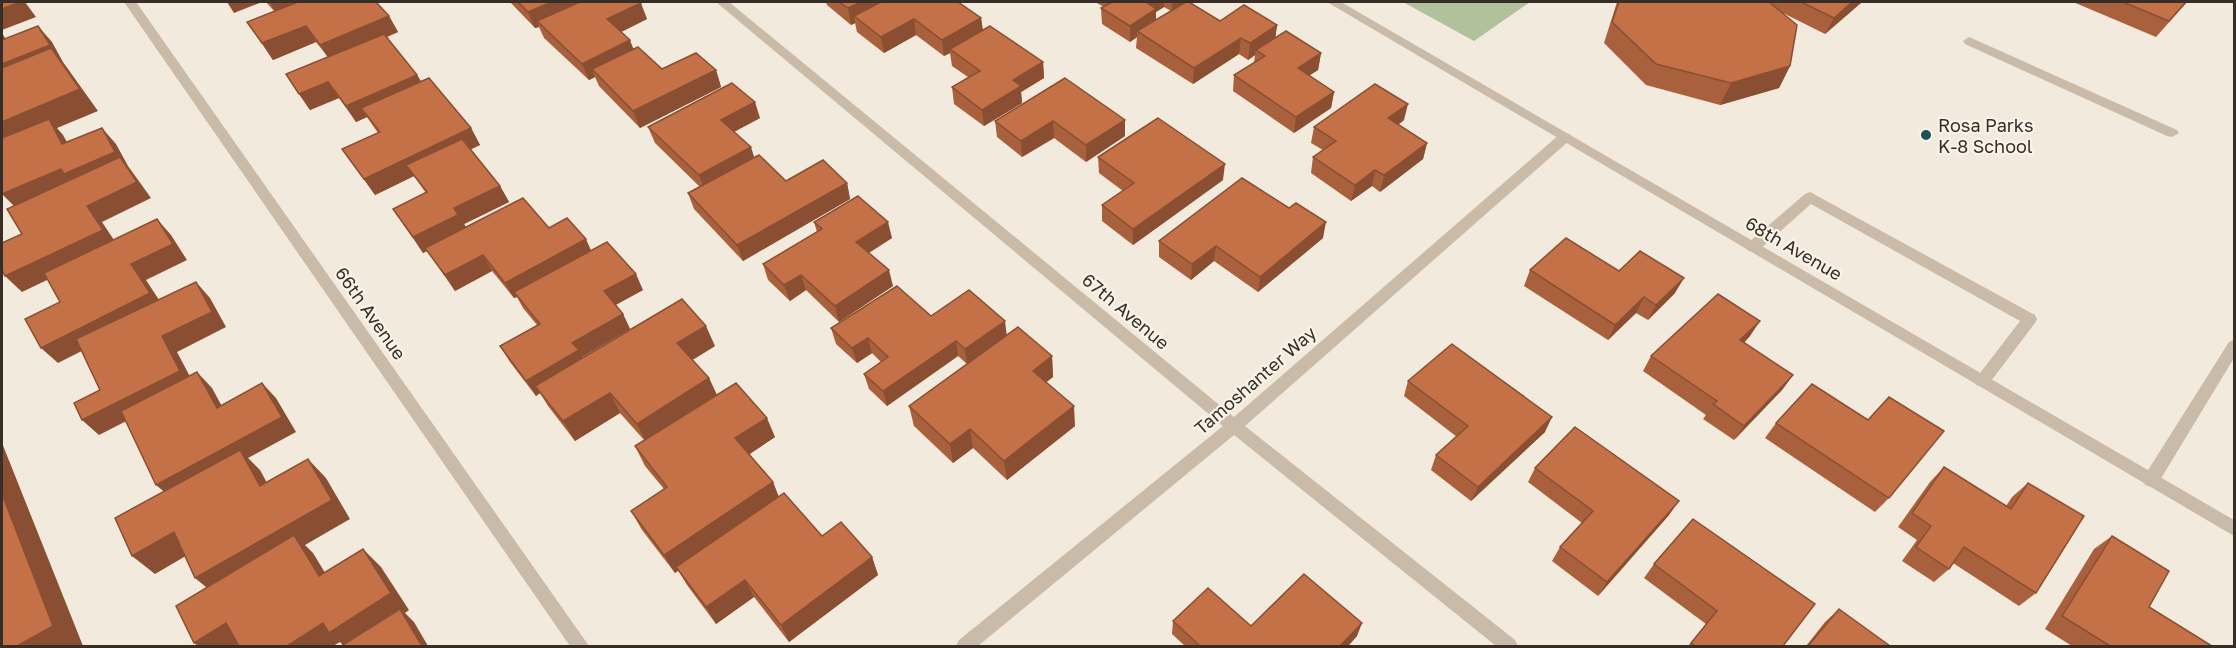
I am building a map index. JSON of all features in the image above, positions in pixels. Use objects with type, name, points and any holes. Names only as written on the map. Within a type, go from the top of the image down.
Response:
[{"type":"street","name":"66th Avenue","points":[[130,2],[580,646]]},
{"type":"street","name":"67th Avenue","points":[[722,2],[1234,426],[1509,646]]},
{"type":"street","name":"68th Avenue","points":[[1333,2],[2235,529]]},
{"type":"street","points":[[1969,41],[2172,133]]},
{"type":"street","name":"Tamoshanter Way","points":[[965,646],[1234,426],[1565,137]]},
{"type":"street","points":[[1753,247],[1810,197],[2030,319],[1982,381]]},
{"type":"street","points":[[2151,480],[2235,346]]},
{"type":"green space","points":[[1403,2],[1530,2],[1474,41]]},
{"type":"building","points":[[2,2],[20,2],[2,9]]},
{"type":"building","points":[[298,2],[376,2],[389,16],[320,45],[306,26],[262,43],[247,22]]},
{"type":"building","points":[[518,2],[552,2],[528,12]]},
{"type":"building","points":[[580,2],[641,3],[607,19],[630,40],[582,64],[537,21]]},
{"type":"building","points":[[839,2],[861,2],[848,8]]},
{"type":"building","points":[[881,2],[958,2],[981,18],[942,40],[914,19],[881,37],[854,16]]},
{"type":"building","points":[[1112,2],[1146,2],[1156,9],[1130,26],[1101,8]]},
{"type":"building","points":[[1186,2],[1220,21],[1244,5],[1277,25],[1250,43],[1241,38],[1194,68],[1137,31]]},
{"type":"building","points":[[1619,2],[1769,2],[1797,25],[1790,66],[1731,83],[1656,64],[1612,22]]},
{"type":"building","points":[[1801,2],[1852,2],[1834,18]]},
{"type":"building","points":[[2123,2],[2186,2],[2169,21]]},
{"type":"building","points":[[38,26],[50,45],[2,64],[2,40]]},
{"type":"building","points":[[990,26],[1043,62],[1013,80],[1021,86],[982,110],[952,87],[980,71],[950,49]]},
{"type":"building","points":[[1286,31],[1321,53],[1298,68],[1334,92],[1296,117],[1234,75],[1265,56],[1256,50]]},
{"type":"building","points":[[384,34],[417,75],[346,106],[328,82],[299,94],[286,74]]},
{"type":"building","points":[[638,47],[662,69],[696,53],[716,70],[633,111],[592,69]]},
{"type":"building","points":[[51,48],[80,89],[2,122],[2,68]]},
{"type":"building","points":[[429,78],[471,128],[364,179],[342,149],[380,132],[361,108]]},
{"type":"building","points":[[1065,78],[1125,120],[1086,145],[1053,121],[1021,141],[995,121]]},
{"type":"building","points":[[732,83],[755,102],[721,120],[751,147],[699,175],[648,127]]},
{"type":"building","points":[[1375,84],[1408,104],[1388,118],[1427,143],[1384,175],[1375,170],[1355,185],[1313,157],[1336,141],[1314,127]]},
{"type":"building","points":[[1158,118],[1225,164],[1133,229],[1102,205],[1134,183],[1098,157]]},
{"type":"building","points":[[49,119],[62,144],[102,128],[115,152],[64,174],[61,169],[2,194],[2,138]]},
{"type":"building","points":[[462,139],[500,186],[454,208],[458,215],[413,237],[393,209],[427,192],[406,165]]},
{"type":"building","points":[[759,155],[786,181],[823,160],[847,183],[737,245],[688,193]]},
{"type":"building","points":[[120,157],[137,182],[87,206],[103,230],[5,276],[2,270],[2,243],[22,234],[7,209]]},
{"type":"building","points":[[1242,178],[1289,208],[1296,203],[1326,222],[1260,277],[1216,246],[1192,264],[1159,241]]},
{"type":"building","points":[[858,196],[888,222],[856,242],[889,270],[835,306],[801,275],[784,285],[763,264],[822,229],[814,222]]},
{"type":"building","points":[[523,198],[549,228],[567,218],[586,239],[505,283],[483,255],[445,275],[425,248]]},
{"type":"building","points":[[157,219],[173,244],[131,264],[150,293],[41,348],[25,319],[60,302],[44,273]]},
{"type":"building","points":[[1566,238],[1619,271],[1640,251],[1684,278],[1656,305],[1644,297],[1615,325],[1530,270]]},
{"type":"building","points":[[607,242],[636,274],[604,291],[623,314],[572,343],[579,350],[526,381],[500,346],[540,324],[514,292]]},
{"type":"building","points":[[196,282],[212,312],[162,336],[180,371],[82,420],[74,403],[100,390],[76,339]]},
{"type":"building","points":[[897,286],[931,316],[969,290],[1005,321],[965,349],[956,341],[883,391],[864,374],[888,357],[868,338],[852,348],[831,328]]},
{"type":"building","points":[[1718,294],[1760,321],[1740,340],[1793,375],[1744,426],[1713,404],[1717,401],[1651,356]]},
{"type":"building","points":[[682,299],[706,326],[677,343],[709,378],[637,424],[610,393],[563,421],[535,386]]},
{"type":"building","points":[[1018,327],[1052,356],[1033,371],[1074,406],[1004,461],[970,429],[950,444],[909,406]]},
{"type":"building","points":[[1452,344],[1552,417],[1478,487],[1436,455],[1468,426],[1408,381]]},
{"type":"building","points":[[197,372],[217,408],[262,383],[282,417],[156,485],[121,411]]},
{"type":"building","points":[[736,383],[767,418],[735,438],[773,482],[664,555],[631,511],[667,487],[635,446]]},
{"type":"building","points":[[1812,384],[1868,420],[1889,397],[1944,431],[1889,498],[1776,423]]},
{"type":"building","points":[[1575,427],[1679,501],[1607,582],[1560,547],[1593,511],[1535,468]]},
{"type":"building","points":[[240,450],[260,486],[308,459],[332,500],[195,578],[174,532],[132,556],[115,518]]},
{"type":"building","points":[[1944,467],[2011,509],[2028,483],[2084,516],[2036,593],[1964,547],[1949,569],[1916,547],[1931,526],[1912,513]]},
{"type":"building","points":[[784,493],[822,536],[841,522],[872,557],[781,625],[745,580],[706,607],[676,567]]},
{"type":"building","points":[[2,494],[53,626],[17,646],[2,646]]},
{"type":"building","points":[[1693,519],[1815,604],[1783,646],[1695,646],[1691,643],[1717,611],[1654,564]]},
{"type":"building","points":[[294,535],[319,576],[363,549],[391,593],[329,633],[323,623],[287,646],[239,646],[226,623],[194,643],[176,606]]},
{"type":"building","points":[[2112,536],[2169,571],[2149,607],[2212,646],[2110,646],[2062,616]]},
{"type":"building","points":[[1304,574],[1362,623],[1340,646],[1200,646],[1173,621],[1208,588],[1251,626]]},
{"type":"building","points":[[400,609],[422,646],[341,646]]},
{"type":"building","points":[[1839,609],[1890,646],[1808,646]]},
{"type":"place","name":"Rosa Parks K-8 School","points":[[1926,135]]}]
